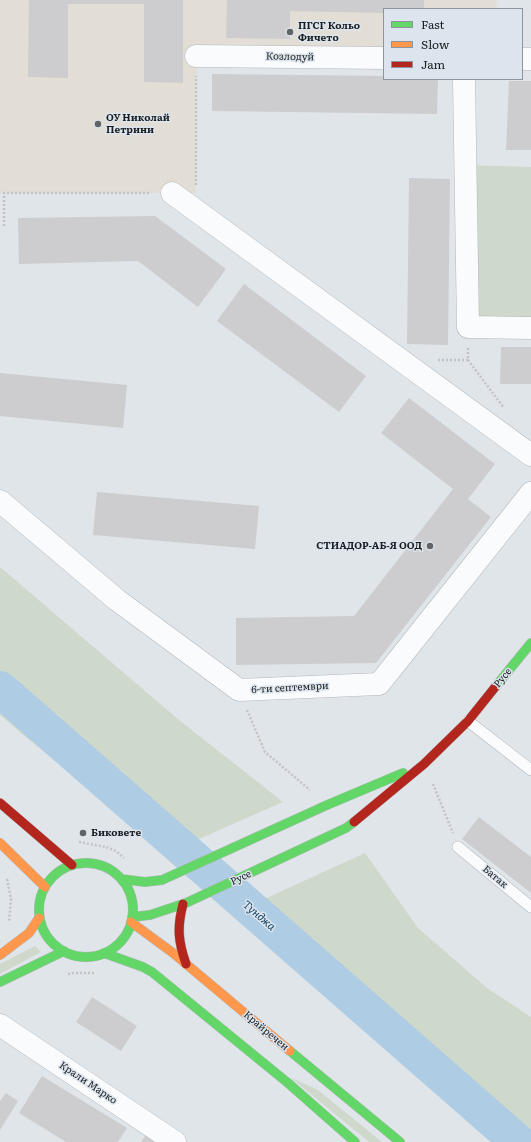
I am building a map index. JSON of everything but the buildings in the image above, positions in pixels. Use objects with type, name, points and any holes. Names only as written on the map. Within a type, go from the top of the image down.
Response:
[{"type":"street","name":"Козлодуй","points":[[196,56],[383,58]]},
{"type":"street","points":[[464,80],[468,327],[531,328]]},
{"type":"street","points":[[172,193],[531,455]]},
{"type":"street","name":"6-ти септември","points":[[0,501],[117,600],[239,690],[380,684],[531,493]]},
{"type":"street","name":"Русе","points":[[131,919],[150,915],[184,904],[346,828],[424,764],[468,721],[531,643]]},
{"type":"street","points":[[121,879],[145,882],[162,880],[327,805],[424,764]]},
{"type":"street","points":[[0,803],[72,865]]},
{"type":"street","points":[[0,843],[45,887]]},
{"type":"street","points":[[93,863],[104,866],[121,879],[128,891],[132,904],[131,919],[127,932],[119,942],[104,953],[86,956],[74,955],[64,951],[53,943],[45,933],[39,918],[40,898],[52,877],[62,869],[72,865],[93,863]]},
{"type":"street","points":[[184,904],[178,931],[179,946],[186,964]]},
{"type":"street","points":[[0,955],[29,933],[39,918]]},
{"type":"street","name":"Крайречен","points":[[131,919],[400,1142]]},
{"type":"street","points":[[0,952],[11,948]]},
{"type":"street","points":[[0,982],[64,951]]},
{"type":"street","points":[[104,953],[143,966],[152,972],[288,1083],[355,1142]]},
{"type":"street","name":"Крали Марко","points":[[0,1025],[175,1142]]},
{"type":"lane","points":[[468,721],[531,770]]},
{"type":"lane","name":"Батак","points":[[458,847],[531,907]]},
{"type":"path","points":[[196,56],[196,186]]},
{"type":"path","points":[[4,226],[4,193],[172,193]]},
{"type":"path","points":[[468,327],[468,360],[508,414]]},
{"type":"path","points":[[239,690],[265,752],[327,805]]},
{"type":"path","points":[[424,764],[447,818]]},
{"type":"path","points":[[75,841],[106,847],[116,851],[129,862]]},
{"type":"path","points":[[6,878],[11,899],[8,927]]},
{"type":"path","points":[[65,975],[73,972],[92,972],[97,974]]},
{"type":"shaded area","name":"ОУ Николай Петрини","points":[[0,0],[497,0],[496,8],[383,8],[383,58],[197,56],[196,193],[0,193]]},
{"type":"shaded area","points":[[465,165],[531,167],[531,328],[468,327]]},
{"type":"shaded area","points":[[0,567],[179,720],[283,802],[167,853],[15,728],[0,715]]},
{"type":"shaded area","points":[[365,853],[418,928],[487,988],[531,1017],[531,1142],[500,1142],[236,912]]},
{"type":"shaded area","points":[[35,946],[41,952],[0,974],[0,964]]},
{"type":"shaded area","points":[[290,1077],[318,1090],[382,1142],[369,1142]]},
{"type":"waterway","name":"Тунджа","points":[[0,689],[518,1142]]},
{"type":"traffic: fast","points":[[496,686],[531,643]]},
{"type":"traffic: fast","points":[[121,879],[145,882],[162,880],[327,805],[403,773]]},
{"type":"traffic: fast","points":[[132,917],[150,915],[186,903],[346,828],[354,822]]},
{"type":"traffic: fast","points":[[86,863],[104,867],[119,877],[129,892],[133,910],[129,928],[119,943],[104,953],[86,957],[68,953],[53,943],[43,928],[39,910],[43,892],[53,877],[68,867],[86,863]]},
{"type":"traffic: fast","points":[[0,982],[64,951]]},
{"type":"traffic: fast","points":[[104,953],[143,967],[152,972],[288,1083],[355,1142]]},
{"type":"traffic: fast","points":[[290,1051],[400,1142]]},
{"type":"traffic: slow","points":[[0,843],[45,887]]},
{"type":"traffic: slow","points":[[0,955],[29,933],[39,918]]},
{"type":"traffic: slow","points":[[131,922],[173,953],[290,1051]]},
{"type":"traffic: jam","points":[[354,822],[424,764],[468,721],[496,686]]},
{"type":"traffic: jam","points":[[0,803],[72,865]]},
{"type":"traffic: jam","points":[[183,904],[179,934],[181,948],[186,964]]},
{"type":"place","name":"ПГСГ Кольо Фичето","points":[[290,32]]},
{"type":"place","name":"ОУ Николай Петрини","points":[[98,124]]},
{"type":"place","name":"СТИАДОР-АБ-Я ООД","points":[[430,546]]},
{"type":"place","name":"Биковете","points":[[83,833]]}]
